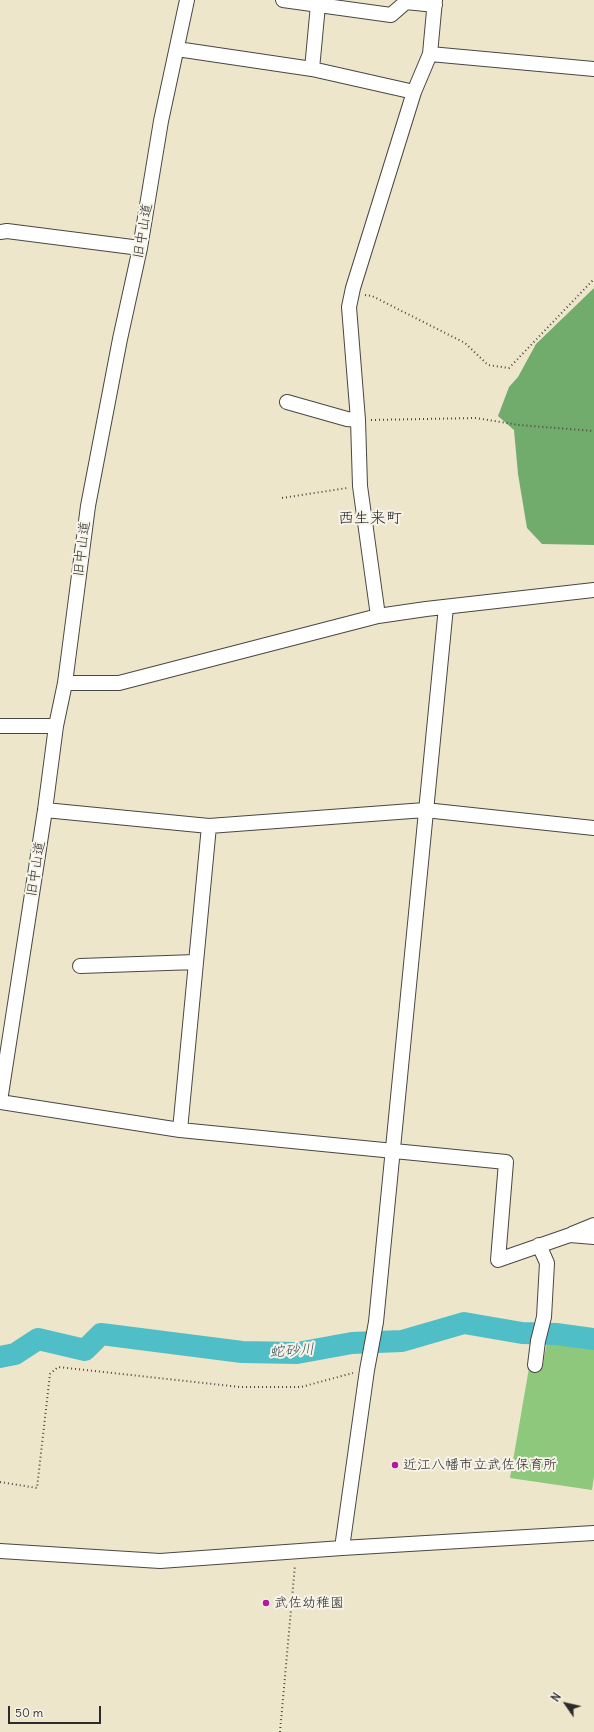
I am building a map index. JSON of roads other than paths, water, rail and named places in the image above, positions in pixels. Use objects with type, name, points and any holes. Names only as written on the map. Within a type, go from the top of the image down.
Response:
[{"type":"street","name":"旧中山道","points":[[0,1102],[45,810],[56,726],[65,683],[88,506],[120,339],[140,248],[161,121],[187,0]]},
{"type":"street","points":[[283,0],[392,15],[406,2],[435,3],[430,54],[414,92],[349,307],[358,420],[360,486],[378,616]]},
{"type":"street","points":[[312,69],[318,5]]},
{"type":"street","points":[[177,49],[312,69],[414,92]]},
{"type":"street","points":[[430,54],[594,69]]},
{"type":"street","points":[[0,232],[7,231],[140,248]]},
{"type":"street","points":[[287,402],[348,419],[358,420]]},
{"type":"street","points":[[65,683],[119,683],[378,616],[594,590]]},
{"type":"street","points":[[342,1548],[367,1370],[374,1331],[446,607]]},
{"type":"street","points":[[0,726],[56,726]]},
{"type":"street","points":[[45,810],[209,826],[425,810],[594,828]]},
{"type":"street","points":[[180,1130],[209,826]]},
{"type":"street","points":[[80,966],[196,962]]},
{"type":"street","points":[[0,1102],[180,1130],[506,1162],[498,1260],[540,1246],[594,1225]]},
{"type":"street","points":[[570,1235],[594,1237]]},
{"type":"street","points":[[535,1365],[538,1341],[544,1317],[547,1263],[540,1246]]},
{"type":"street","points":[[0,1551],[160,1561],[342,1548],[594,1533]]},
{"type":"waterway","name":"蛇砂川","points":[[0,1357],[15,1354],[38,1339],[85,1350],[101,1334],[242,1352],[297,1353],[352,1343],[402,1341],[464,1323],[522,1333],[556,1334],[594,1339]]},
{"type":"place","name":"近江八幡市立武佐保育所","points":[[395,1465]]},
{"type":"place","name":"武佐幼稚園","points":[[266,1603]]},
{"type":"district","name":"西生来町","points":[[370,518]]}]
